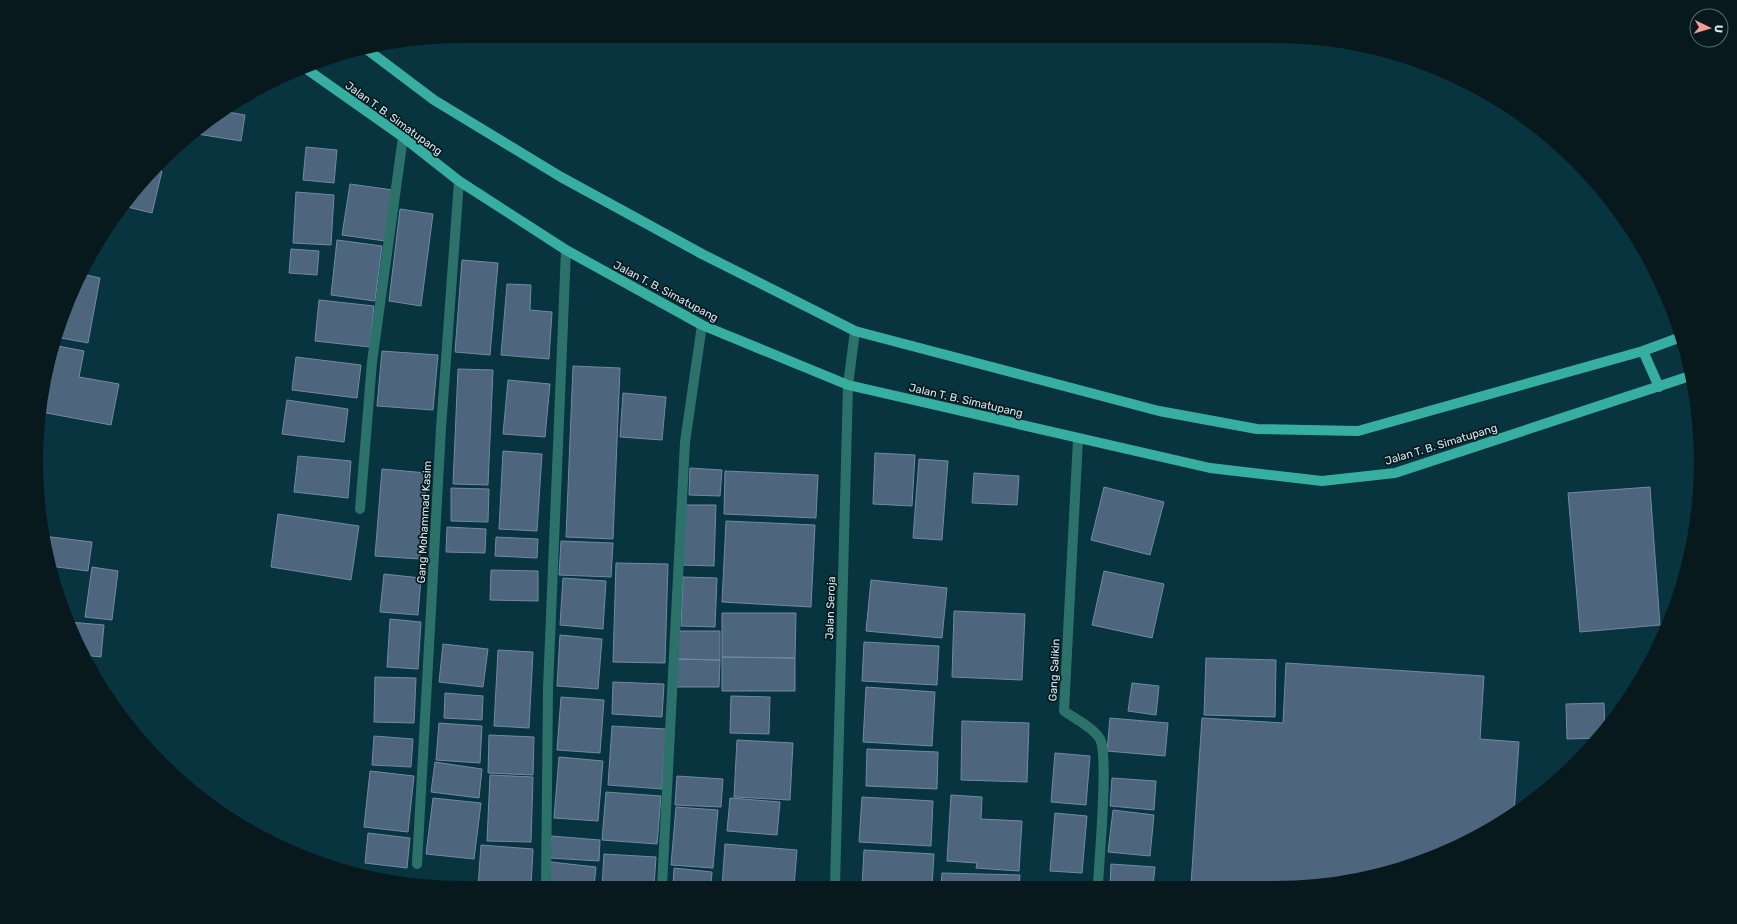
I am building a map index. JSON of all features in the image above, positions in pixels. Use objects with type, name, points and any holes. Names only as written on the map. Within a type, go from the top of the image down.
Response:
[{"type":"main road","points":[[372,53],[434,100],[561,177],[702,254],[855,331],[1159,411],[1257,429],[1358,431],[1644,351],[1676,339]]},
{"type":"main road","name":"Jalan T. B. Simatupang","points":[[310,72],[403,137],[459,181],[566,250],[702,325],[848,385],[1078,439],[1210,468],[1322,482],[1395,473],[1685,377]]},
{"type":"main road","points":[[1644,351],[1658,386]]},
{"type":"street","points":[[360,509],[372,362],[403,137]]},
{"type":"street","name":"Gang Mohammad Kasim","points":[[417,864],[441,428],[459,181]]},
{"type":"street","points":[[546,881],[548,689],[566,250]]},
{"type":"street","points":[[662,881],[685,442],[702,325]]},
{"type":"street","name":"Jalan Seroja","points":[[835,881],[848,385],[855,331]]},
{"type":"street","name":"Gang Salikin","points":[[1078,439],[1064,711],[1086,726],[1100,739],[1103,774],[1098,881]]},
{"type":"building","points":[[231,113],[245,115],[241,141],[201,135]]},
{"type":"building","points":[[306,147],[337,150],[334,183],[303,180]]},
{"type":"building","points":[[161,171],[162,171],[152,213],[130,208]]},
{"type":"building","points":[[350,184],[393,190],[385,241],[342,235]]},
{"type":"building","points":[[296,192],[334,195],[331,245],[293,243]]},
{"type":"building","points":[[400,209],[433,214],[421,306],[389,301]]},
{"type":"building","points":[[337,240],[382,246],[375,301],[331,295]]},
{"type":"building","points":[[291,249],[319,251],[317,275],[289,273]]},
{"type":"building","points":[[462,260],[498,263],[490,355],[455,352]]},
{"type":"building","points":[[87,275],[100,278],[88,343],[62,338]]},
{"type":"building","points":[[507,284],[531,285],[530,310],[552,312],[549,359],[501,355]]},
{"type":"building","points":[[319,300],[374,306],[370,347],[315,341]]},
{"type":"building","points":[[59,346],[84,351],[79,377],[119,384],[111,425],[46,413],[51,380]]},
{"type":"building","points":[[382,351],[438,355],[433,410],[377,406]]},
{"type":"building","points":[[296,357],[361,365],[357,398],[292,390]]},
{"type":"building","points":[[573,366],[620,368],[613,539],[566,537]]},
{"type":"building","points":[[458,369],[493,370],[488,485],[453,484]]},
{"type":"building","points":[[508,380],[550,384],[545,437],[503,434]]},
{"type":"building","points":[[623,393],[666,397],[662,440],[620,437]]},
{"type":"building","points":[[287,400],[348,409],[344,442],[282,434]]},
{"type":"building","points":[[503,451],[542,454],[537,531],[499,529]]},
{"type":"building","points":[[875,453],[915,455],[912,506],[873,504]]},
{"type":"building","points":[[298,456],[351,461],[348,498],[294,492]]},
{"type":"building","points":[[919,459],[948,461],[942,540],[913,538]]},
{"type":"building","points":[[690,468],[722,470],[720,496],[689,495]]},
{"type":"building","points":[[382,469],[427,473],[420,559],[375,556]]},
{"type":"building","points":[[725,471],[818,475],[816,518],[724,514]]},
{"type":"building","points":[[974,473],[1019,476],[1017,505],[972,503]]},
{"type":"building","points":[[1104,487],[1164,502],[1150,555],[1091,540]]},
{"type":"building","points":[[1650,487],[1660,625],[1580,632],[1568,493]]},
{"type":"building","points":[[451,488],[489,489],[488,522],[451,521]]},
{"type":"building","points":[[682,505],[716,505],[714,566],[681,565]]},
{"type":"building","points":[[278,514],[359,526],[351,580],[271,567]]},
{"type":"building","points":[[726,521],[815,525],[811,607],[722,602]]},
{"type":"building","points":[[447,527],[486,529],[485,553],[446,552]]},
{"type":"building","points":[[50,537],[92,542],[88,571],[56,567]]},
{"type":"building","points":[[496,537],[538,539],[537,558],[495,556]]},
{"type":"building","points":[[561,541],[613,543],[611,577],[559,575]]},
{"type":"building","points":[[616,563],[668,564],[665,663],[613,662]]},
{"type":"building","points":[[92,567],[118,571],[112,620],[85,617]]},
{"type":"building","points":[[491,570],[538,571],[538,601],[490,600]]},
{"type":"building","points":[[1104,571],[1164,584],[1152,638],[1092,625]]},
{"type":"building","points":[[384,574],[421,578],[418,615],[380,612]]},
{"type":"building","points":[[683,577],[717,578],[715,627],[681,626]]},
{"type":"building","points":[[563,578],[606,581],[603,629],[560,625]]},
{"type":"building","points":[[871,580],[947,588],[942,638],[866,631]]},
{"type":"building","points":[[954,611],[1025,614],[1022,680],[952,677]]},
{"type":"building","points":[[722,613],[796,613],[795,658],[722,657]]},
{"type":"building","points":[[390,619],[421,622],[418,669],[387,667]]},
{"type":"building","points":[[75,623],[104,625],[101,657],[91,656]]},
{"type":"building","points":[[677,631],[720,631],[720,660],[676,659]]},
{"type":"building","points":[[560,635],[602,639],[598,689],[557,686]]},
{"type":"building","points":[[864,642],[939,646],[937,685],[862,681]]},
{"type":"building","points":[[443,644],[488,649],[483,687],[439,682]]},
{"type":"building","points":[[498,650],[533,652],[529,728],[494,726]]},
{"type":"building","points":[[722,657],[795,658],[795,691],[722,691]]},
{"type":"building","points":[[1206,658],[1276,660],[1275,717],[1204,715]]},
{"type":"building","points":[[676,659],[720,660],[719,687],[676,687]]},
{"type":"building","points":[[1286,663],[1484,676],[1480,739],[1519,742],[1515,805],[1484,825],[1460,838],[1410,859],[1383,867],[1357,873],[1302,880],[1191,881],[1202,718],[1283,723]]},
{"type":"building","points":[[375,677],[416,678],[414,723],[374,722]]},
{"type":"building","points":[[613,682],[664,684],[662,717],[612,714]]},
{"type":"building","points":[[1132,683],[1159,686],[1156,715],[1128,711]]},
{"type":"building","points":[[866,687],[935,692],[932,746],[863,742]]},
{"type":"building","points":[[445,693],[483,696],[482,720],[444,718]]},
{"type":"building","points":[[731,696],[770,697],[769,734],[730,733]]},
{"type":"building","points":[[561,697],[604,700],[600,753],[557,750]]},
{"type":"building","points":[[1604,703],[1605,720],[1590,738],[1567,739],[1566,704]]},
{"type":"building","points":[[1110,718],[1168,723],[1165,756],[1107,751]]},
{"type":"building","points":[[962,721],[1029,723],[1027,782],[961,780]]},
{"type":"building","points":[[439,723],[482,726],[480,763],[436,760]]},
{"type":"building","points":[[612,726],[666,729],[662,789],[608,785]]},
{"type":"building","points":[[489,735],[534,737],[533,775],[488,773]]},
{"type":"building","points":[[374,736],[413,739],[411,767],[372,765]]},
{"type":"building","points":[[737,740],[793,743],[790,800],[734,797]]},
{"type":"building","points":[[867,749],[938,752],[937,789],[866,786]]},
{"type":"building","points":[[1055,753],[1090,756],[1086,805],[1051,802]]},
{"type":"building","points":[[559,757],[603,761],[598,821],[554,818]]},
{"type":"building","points":[[435,762],[482,769],[479,798],[431,792]]},
{"type":"building","points":[[370,771],[414,776],[408,832],[364,827]]},
{"type":"building","points":[[490,775],[533,777],[531,842],[487,841]]},
{"type":"building","points":[[677,776],[723,779],[721,807],[675,805]]},
{"type":"building","points":[[1112,778],[1156,781],[1154,810],[1110,806]]},
{"type":"building","points":[[606,792],[661,796],[657,844],[602,840]]},
{"type":"building","points":[[951,795],[982,797],[981,819],[1022,821],[1019,871],[976,868],[977,863],[947,861]]},
{"type":"building","points":[[862,797],[933,801],[931,846],[859,842]]},
{"type":"building","points":[[433,798],[481,803],[474,859],[426,854]]},
{"type":"building","points":[[730,798],[780,802],[777,835],[727,831]]},
{"type":"building","points":[[676,807],[718,810],[713,868],[671,865]]},
{"type":"building","points":[[1113,810],[1154,815],[1150,856],[1108,852]]},
{"type":"building","points":[[1055,813],[1087,816],[1082,873],[1050,871]]},
{"type":"building","points":[[368,833],[410,838],[407,868],[365,863]]},
{"type":"building","points":[[551,836],[600,840],[599,861],[550,858]]},
{"type":"building","points":[[725,844],[797,850],[794,881],[722,881]]},
{"type":"building","points":[[481,845],[533,849],[531,881],[478,881]]},
{"type":"building","points":[[864,850],[934,854],[932,881],[862,881]]},
{"type":"building","points":[[604,854],[656,857],[654,881],[602,881]]},
{"type":"building","points":[[551,862],[596,867],[595,881],[549,881]]},
{"type":"building","points":[[1111,864],[1155,867],[1153,881],[1110,881]]},
{"type":"building","points":[[674,868],[712,872],[711,881],[673,881]]},
{"type":"building","points":[[942,873],[1020,875],[1019,881],[941,881]]}]
